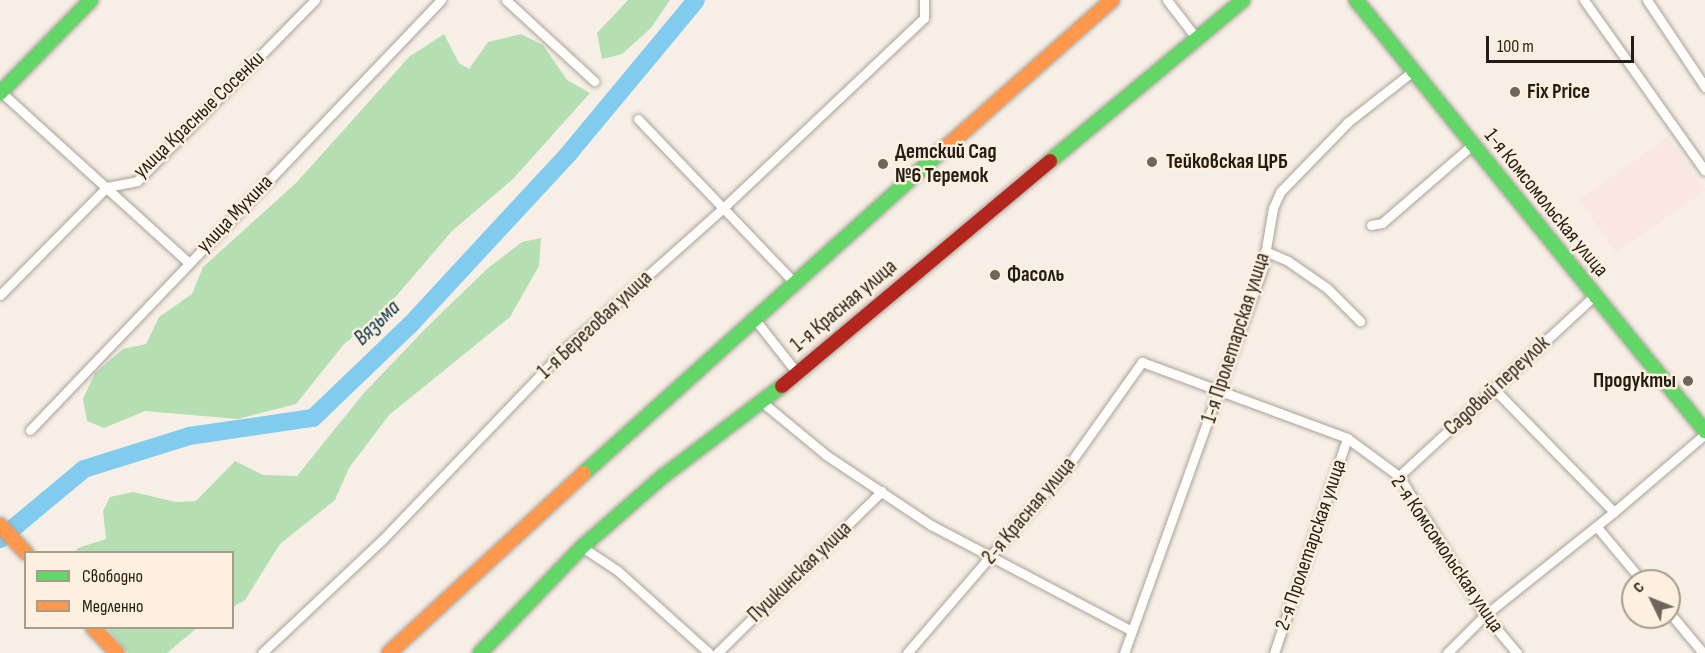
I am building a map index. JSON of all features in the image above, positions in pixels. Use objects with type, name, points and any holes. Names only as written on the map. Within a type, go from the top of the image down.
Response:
[{"type":"main road","points":[[0,92],[91,0]]},
{"type":"main road","points":[[389,653],[753,317],[1112,0]]},
{"type":"main road","name":"1-я Красная улица","points":[[480,653],[582,547],[662,477],[762,402],[1243,0]]},
{"type":"main road","name":"1-я Комсомольская улица","points":[[1356,0],[1705,432]]},
{"type":"main road","points":[[0,525],[24,551]]},
{"type":"main road","points":[[95,629],[117,653]]},
{"type":"street","name":"улица Красные Сосенки","points":[[0,295],[107,187],[137,181],[315,0]]},
{"type":"street","name":"улица Мухина","points":[[30,430],[441,0]]},
{"type":"street","points":[[506,0],[594,81]]},
{"type":"street","name":"1-я Береговая улица","points":[[262,653],[382,540],[564,350],[722,209],[924,18],[924,0]]},
{"type":"street","points":[[1167,0],[1197,39]]},
{"type":"street","points":[[1584,0],[1705,171]]},
{"type":"street","points":[[1647,0],[1705,87]]},
{"type":"street","name":"1-я Пролетарская улица","points":[[1124,653],[1220,389],[1265,251],[1273,208],[1297,171],[1348,122],[1413,71]]},
{"type":"street","points":[[0,92],[189,263]]},
{"type":"street","points":[[638,119],[793,281]]},
{"type":"street","points":[[1371,225],[1382,223],[1472,145]]},
{"type":"street","points":[[1265,251],[1288,261],[1327,288],[1360,321]]},
{"type":"street","name":"Садовый переулок","points":[[1399,476],[1495,390],[1595,295]]},
{"type":"street","points":[[753,317],[797,373]]},
{"type":"street","name":"2-я Комсомольская улица","points":[[1142,362],[1347,438],[1399,476],[1485,615],[1517,653]]},
{"type":"street","name":"2-я Красная улица","points":[[907,653],[1068,466],[1142,362]]},
{"type":"street","points":[[1495,390],[1614,512]]},
{"type":"street","points":[[762,402],[826,455],[931,525],[1132,631]]},
{"type":"street","points":[[1447,653],[1485,615],[1597,527],[1705,432]]},
{"type":"street","name":"2-я Пролетарская улица","points":[[1274,653],[1347,438]]},
{"type":"street","name":"Пушкинская улица","points":[[717,653],[882,491]]},
{"type":"street","points":[[1597,527],[1632,569]]},
{"type":"street","points":[[582,547],[618,571],[709,653]]},
{"type":"street","points":[[1681,626],[1703,653]]},
{"type":"shaded area","points":[[1668,137],[1705,190],[1616,253],[1579,200]]},
{"type":"green space","points":[[628,0],[670,0],[651,28],[622,54],[602,59],[597,33]]},
{"type":"green space","points":[[444,34],[459,63],[469,69],[488,42],[521,34],[543,45],[567,80],[590,93],[513,179],[452,231],[380,315],[344,344],[296,404],[238,419],[145,411],[104,428],[87,421],[83,399],[95,373],[123,349],[146,344],[159,317],[192,294],[203,267],[297,182],[409,57]]},
{"type":"green space","points":[[541,238],[539,266],[510,317],[389,415],[349,468],[335,500],[280,544],[245,600],[234,606],[234,551],[76,551],[78,548],[106,539],[103,511],[110,497],[133,492],[176,502],[196,501],[235,461],[263,475],[297,476],[363,394],[428,326],[488,268],[522,242]]},
{"type":"green space","points":[[108,629],[196,629],[167,653],[128,653]]},
{"type":"waterway","name":"Вязьма","points":[[0,539],[84,469],[189,436],[313,418],[411,324],[570,152],[696,0]]},
{"type":"traffic: fast","points":[[0,93],[91,0]]},
{"type":"traffic: fast","points":[[1050,161],[1243,0]]},
{"type":"traffic: fast","points":[[1356,0],[1705,431]]},
{"type":"traffic: fast","points":[[584,473],[945,148]]},
{"type":"traffic: fast","points":[[480,653],[582,547],[662,477],[782,386]]},
{"type":"traffic: slow","points":[[945,148],[1112,0]]},
{"type":"traffic: slow","points":[[389,653],[584,473]]},
{"type":"traffic: slow","points":[[0,525],[24,551]]},
{"type":"traffic: slow","points":[[94,629],[117,653]]},
{"type":"traffic: jam","points":[[782,386],[1050,161]]},
{"type":"place","name":"Fix Price","points":[[1515,92]]},
{"type":"place","name":"Тейковская ЦРБ","points":[[1152,162]]},
{"type":"place","name":"Детский Сад №6 Теремок","points":[[883,164]]},
{"type":"place","name":"Фасоль","points":[[995,275]]},
{"type":"place","name":"Продукты","points":[[1688,381]]}]
